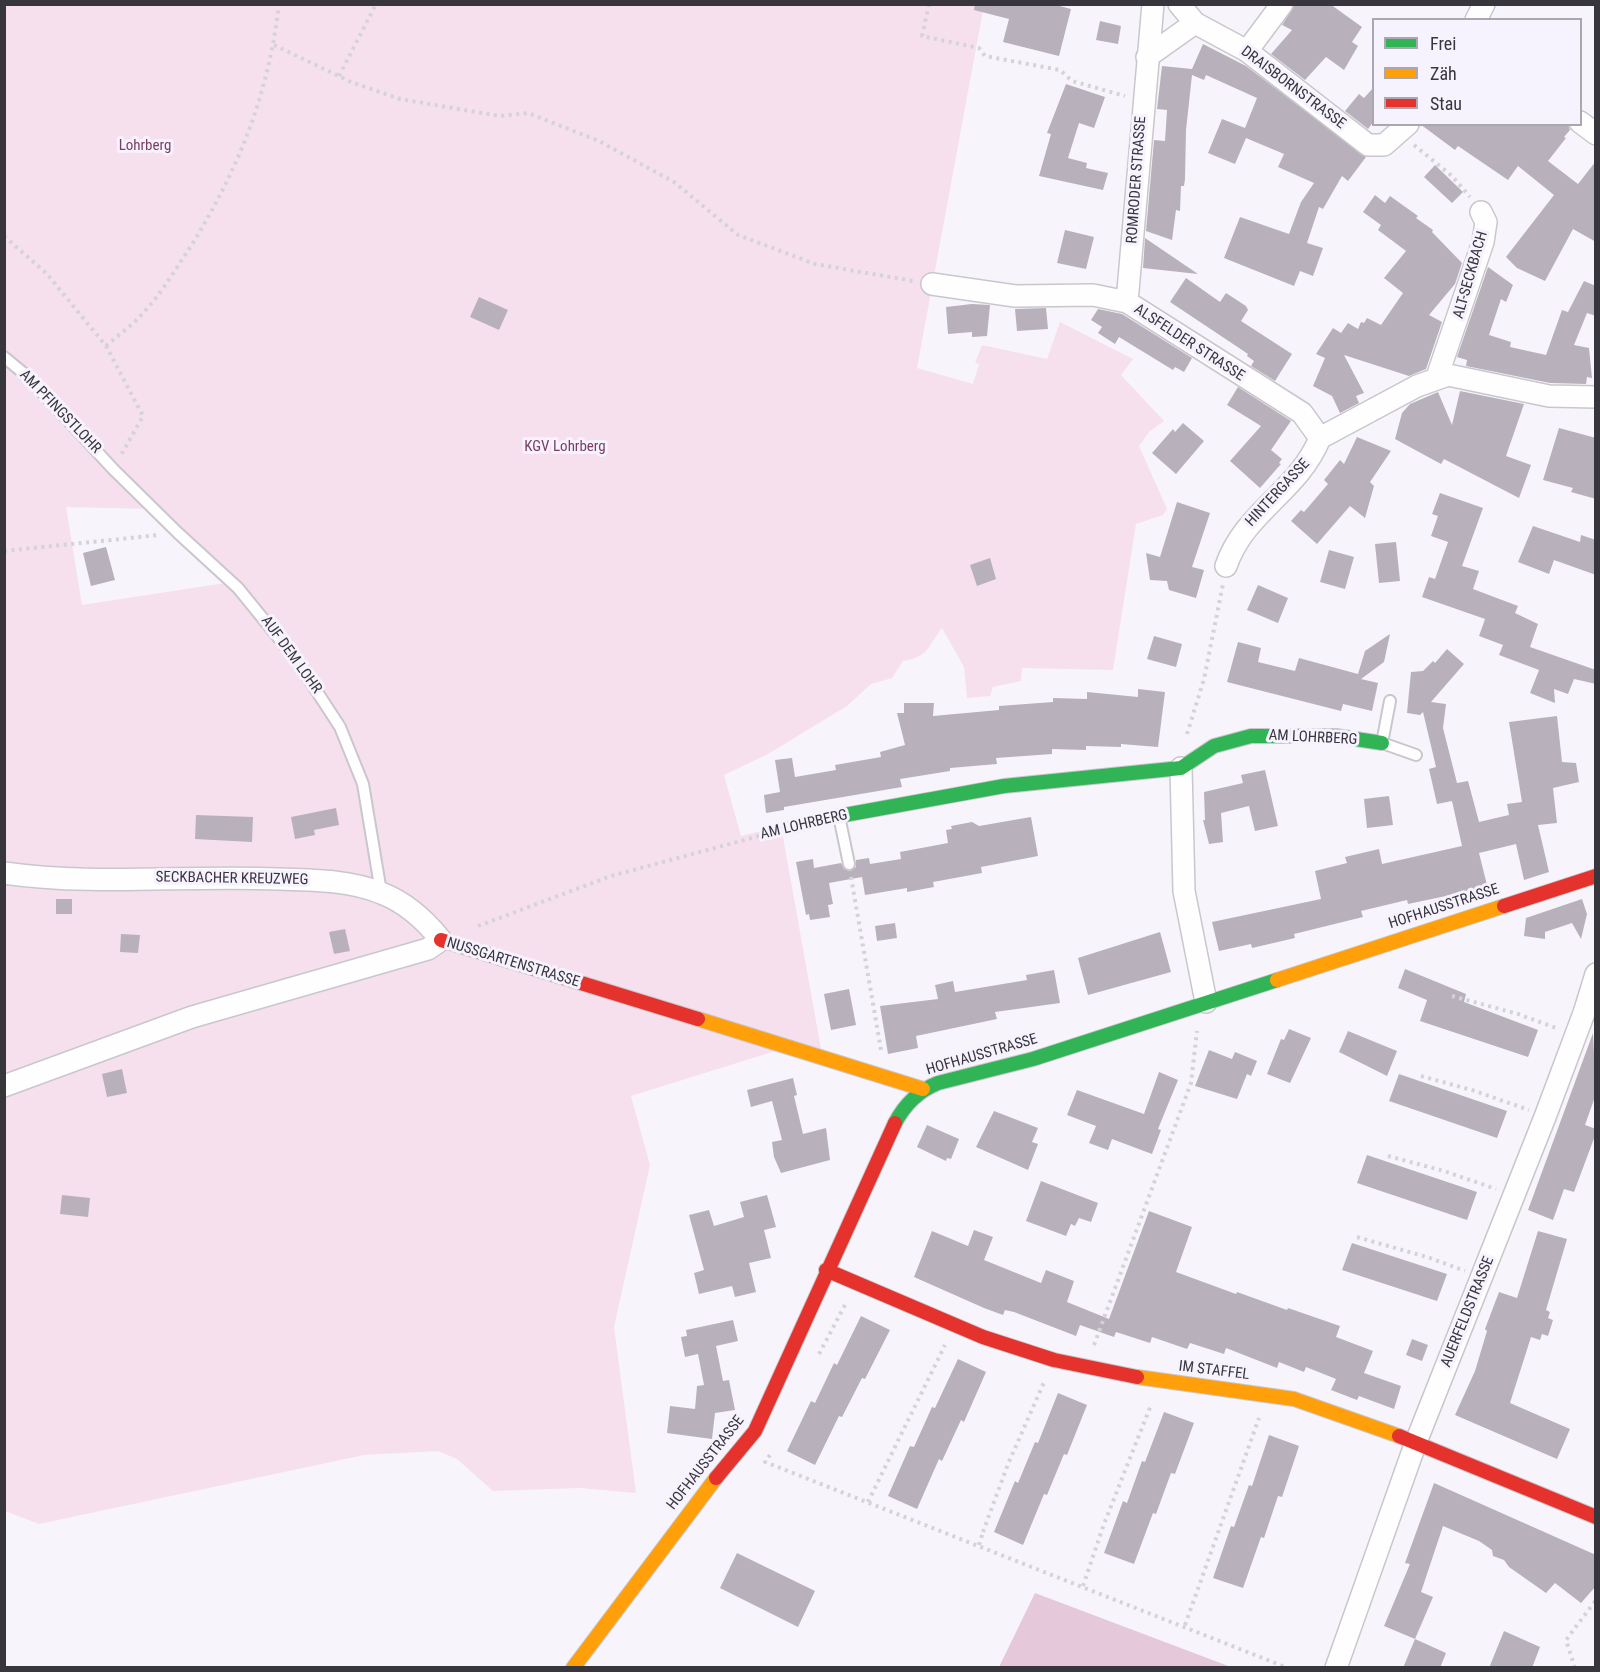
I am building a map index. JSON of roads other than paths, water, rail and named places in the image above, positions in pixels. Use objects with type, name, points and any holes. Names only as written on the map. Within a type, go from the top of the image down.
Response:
[{"type":"street","name":"ROMRODER STRASSE","points":[[1127,302],[1153,4]]},
{"type":"street","name":"DRAISBORNSTRASSE","points":[[1179,4],[1195,23],[1247,51],[1368,145],[1384,146],[1404,129]]},
{"type":"street","points":[[1247,51],[1282,4]]},
{"type":"street","points":[[1477,18],[1484,4]]},
{"type":"street","points":[[1147,57],[1195,23]]},
{"type":"street","points":[[1582,123],[1596,134]]},
{"type":"street","name":"ALT-SECKBACH","points":[[1437,377],[1483,242],[1486,222],[1481,212]]},
{"type":"street","name":"ALSFELDER STRASSE","points":[[932,284],[1015,296],[1094,295],[1127,302],[1220,364],[1302,413],[1320,438]]},
{"type":"street","points":[[1320,438],[1437,377],[1460,376],[1549,396],[1596,397]]},
{"type":"street","name":"HINTERGASSE","points":[[1226,566],[1237,538],[1297,477],[1311,459],[1320,438]]},
{"type":"street","name":"AM LOHRBERG","points":[[839,816],[1004,786],[1093,775],[1181,768],[1214,746],[1251,736],[1293,734],[1336,736],[1382,743]]},
{"type":"street","points":[[1181,768],[1184,891],[1206,1002]]},
{"type":"street","name":"SECKBACHER KREUZWEG","points":[[4,873],[97,878],[237,877],[332,881],[381,892],[410,908],[441,940]]},
{"type":"street","name":"HOFHAUSSTRASSE","points":[[573,1668],[705,1491],[755,1431],[826,1270],[896,1120],[906,1105],[923,1089],[1033,1059],[1596,876]]},
{"type":"street","name":"NUSSGARTENSTRASSE","points":[[4,1086],[192,1017],[428,949],[441,940],[923,1089]]},
{"type":"street","name":"AUERFELDSTRASSE","points":[[1340,1659],[1416,1442],[1545,1117],[1596,974]]},
{"type":"street","name":"IM STAFFEL","points":[[826,1270],[955,1326],[1054,1360],[1158,1381],[1294,1399],[1416,1442],[1596,1517]]},
{"type":"lane","name":"AM PFINGSTLOHR","points":[[4,357],[27,376],[113,469]]},
{"type":"lane","name":"AUF DEM LOHR","points":[[113,469],[238,588],[267,621],[295,658],[339,727],[363,784],[381,892]]},
{"type":"lane","points":[[1390,701],[1382,743],[1416,755]]},
{"type":"lane","points":[[839,816],[849,864]]},
{"type":"lane","name":"AM LOHRBERG","points":[[788,828],[839,816]]},
{"type":"park label","name":"Lohrberg","points":[[145,146]]},
{"type":"park label","name":"KGV Lohrberg","points":[[565,447]]}]
